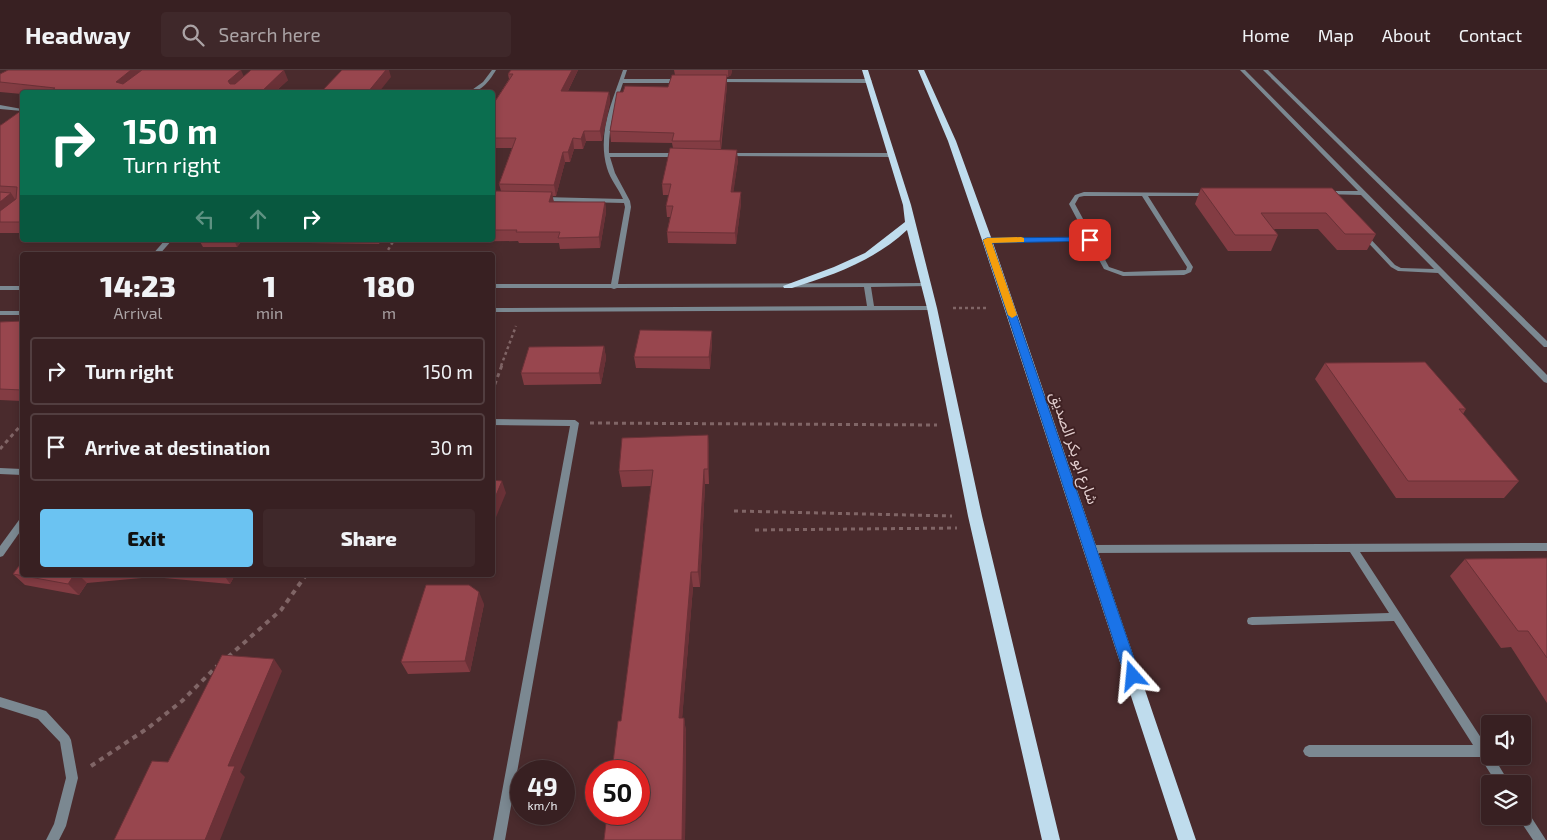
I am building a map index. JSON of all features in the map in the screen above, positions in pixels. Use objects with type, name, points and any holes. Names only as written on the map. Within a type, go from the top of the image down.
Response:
[{"type":"main road","name":"شارع ابو بكر الصديق","points":[[921,70],[952,142],[987,240],[1186,840]]},
{"type":"main road","points":[[867,75],[907,205],[927,286],[977,522],[1052,840]]},
{"type":"main road","points":[[788,286],[850,265],[881,248],[910,223]]},
{"type":"street","points":[[474,90],[485,83],[494,70]]},
{"type":"street","points":[[614,287],[628,207],[627,201],[614,178],[606,155],[605,134],[625,70]]},
{"type":"street","points":[[1242,70],[1547,380]]},
{"type":"street","points":[[1265,70],[1547,345]]},
{"type":"street","points":[[710,81],[867,75]]},
{"type":"street","points":[[622,81],[691,81]]},
{"type":"street","points":[[0,107],[20,110]]},
{"type":"street","points":[[606,155],[685,155]]},
{"type":"street","points":[[714,155],[892,155]]},
{"type":"street","points":[[1316,193],[1362,193]]},
{"type":"street","points":[[1325,193],[1332,200]]},
{"type":"street","points":[[1144,194],[1190,267],[1189,271],[1184,274],[1123,274],[1114,272],[1106,268],[1090,240],[1072,204],[1073,200],[1084,194],[1144,194],[1220,194]]},
{"type":"street","points":[[531,199],[627,201]]},
{"type":"street","points":[[1359,230],[1393,266],[1407,271],[1440,271]]},
{"type":"street","points":[[987,240],[1090,240]]},
{"type":"street","points":[[158,252],[167,242]]},
{"type":"street","points":[[495,286],[927,286]]},
{"type":"street","points":[[867,286],[871,308]]},
{"type":"street","points":[[0,288],[20,288]]},
{"type":"street","points":[[495,310],[932,308]]},
{"type":"street","points":[[0,313],[20,313]]},
{"type":"street","points":[[495,422],[575,423],[499,840]]},
{"type":"street","points":[[0,471],[20,472]]},
{"type":"street","points":[[0,553],[20,526]]},
{"type":"street","points":[[1091,549],[1547,547]]},
{"type":"street","points":[[1353,548],[1481,748]]},
{"type":"street","points":[[1252,621],[1397,617]]},
{"type":"street","points":[[0,702],[42,715],[65,740],[72,778],[60,826],[52,840]]},
{"type":"street","points":[[1309,751],[1481,751]]},
{"type":"street","points":[[1530,825],[1540,840]]},
{"type":"path","points":[[932,308],[1010,308]]},
{"type":"path","points":[[495,384],[522,310]]},
{"type":"path","points":[[575,423],[956,425]]},
{"type":"path","points":[[0,449],[20,426]]},
{"type":"path","points":[[734,511],[977,522]]},
{"type":"path","points":[[755,530],[977,522]]},
{"type":"path","points":[[72,778],[148,728],[182,701],[207,674],[270,621],[305,577]]},
{"type":"building","points":[[8,70],[131,70],[116,82],[123,84],[142,70],[241,70],[228,81],[230,84],[235,84],[251,70],[284,70],[263,90],[52,90],[55,88],[0,82],[0,74]]},
{"type":"building","points":[[342,70],[386,70],[370,90],[323,90]]},
{"type":"building","points":[[511,70],[572,70],[561,91],[609,92],[600,131],[584,131],[581,139],[573,138],[568,152],[563,152],[554,185],[499,184],[516,138],[495,138],[495,101],[513,74],[508,74]]},
{"type":"building","points":[[672,75],[727,75],[720,141],[672,141],[674,133],[610,131],[617,92],[623,92],[625,86],[668,87]]},
{"type":"building","points":[[20,111],[20,222],[0,222],[0,211],[16,199],[17,187],[0,186],[1,125]]},
{"type":"building","points":[[670,148],[737,150],[731,192],[741,192],[735,233],[667,232],[673,206],[666,206],[671,184],[662,184]]},
{"type":"building","points":[[1201,188],[1332,188],[1376,234],[1345,234],[1326,213],[1261,213],[1278,235],[1235,235]]},
{"type":"building","points":[[496,191],[552,192],[549,202],[605,202],[599,237],[558,238],[560,232],[495,230]]},
{"type":"building","points":[[0,192],[11,193],[0,202]]},
{"type":"building","points":[[20,321],[20,390],[0,389],[0,322]]},
{"type":"building","points":[[640,330],[712,331],[709,357],[634,357]]},
{"type":"building","points":[[604,346],[599,373],[521,373],[529,347]]},
{"type":"building","points":[[1425,362],[1466,409],[1459,409],[1519,481],[1408,481],[1325,363]]},
{"type":"building","points":[[708,435],[708,469],[704,469],[698,572],[691,572],[679,718],[684,718],[682,840],[604,840],[606,825],[650,825],[650,760],[613,760],[618,721],[621,721],[653,470],[619,471],[622,438]]},
{"type":"building","points":[[495,480],[502,481],[495,498]]},
{"type":"building","points":[[1547,558],[1547,658],[1528,631],[1518,631],[1465,559]]},
{"type":"building","points":[[20,565],[20,575],[13,574]]},
{"type":"building","points":[[30,577],[73,577],[68,584]]},
{"type":"building","points":[[426,585],[469,585],[479,592],[465,661],[401,662]]},
{"type":"building","points":[[222,655],[274,659],[228,766],[235,766],[205,840],[114,840],[152,761],[168,762]]},
{"type":"slow traffic","points":[[1012,315],[987,240],[1021,240]]},
{"type":"route","points":[[1090,240],[987,240],[1133,676]]}]
